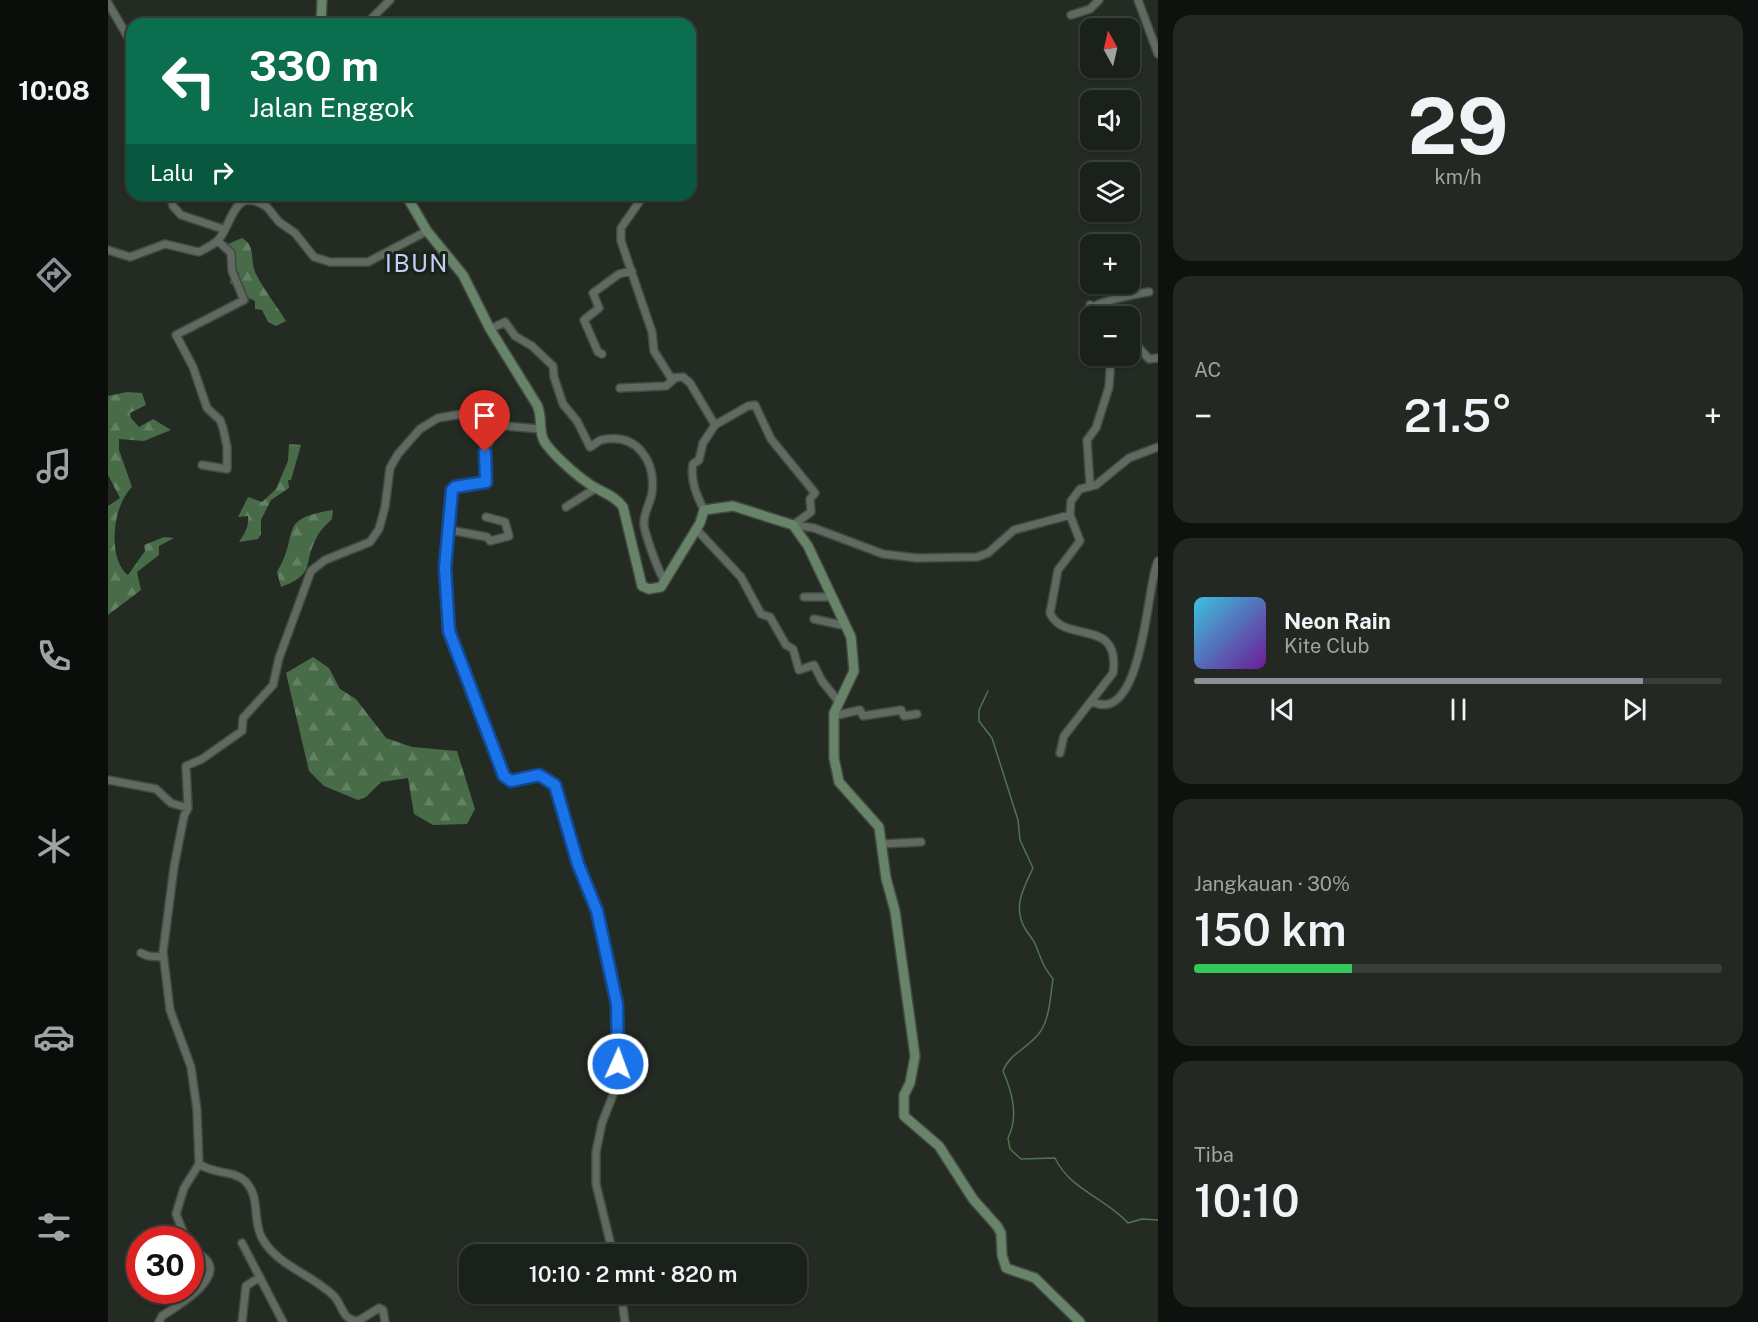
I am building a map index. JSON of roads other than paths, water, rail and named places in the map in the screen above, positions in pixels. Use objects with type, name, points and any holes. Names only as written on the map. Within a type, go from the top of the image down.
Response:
[{"type":"main road","points":[[321,18],[322,0]]},
{"type":"main road","points":[[410,201],[427,231],[463,275],[490,328],[537,405],[542,416],[540,429],[543,440],[596,488],[617,500],[623,507],[640,583],[653,590],[661,587],[696,529],[704,510],[733,506],[793,525],[807,546],[846,626],[853,648],[854,671],[833,716],[834,758],[839,783],[876,822],[896,911],[915,1056],[910,1083],[904,1095],[904,1116],[939,1146],[973,1199],[997,1226],[1001,1233],[1002,1255],[1006,1268],[1035,1278],[1080,1322]]},
{"type":"street","points":[[372,18],[390,0]]},
{"type":"street","points":[[1071,15],[1087,11],[1098,0]]},
{"type":"street","points":[[1138,0],[1158,54]]},
{"type":"street","points":[[108,1],[126,33]]},
{"type":"street","points":[[172,201],[173,206],[181,215],[223,229]]},
{"type":"street","points":[[108,250],[130,257],[165,244],[199,252],[218,241],[232,212],[242,202],[258,201],[295,232],[316,259],[348,264],[368,262],[427,231]]},
{"type":"street","points":[[640,201],[621,228],[621,241],[652,332],[654,351],[663,370],[674,379]]},
{"type":"street","points":[[202,465],[227,469],[226,438],[220,420],[207,408],[193,367],[176,335],[244,300],[232,271],[231,253],[218,241]]},
{"type":"street","points":[[602,354],[598,352],[584,320],[599,308],[593,293],[618,274],[632,271]]},
{"type":"street","points":[[1090,306],[1124,299],[1130,294],[1149,292]]},
{"type":"street","points":[[490,328],[505,322],[515,336],[532,346],[551,363],[563,404],[577,421],[590,447],[601,440],[628,442],[644,454],[648,461],[652,492],[644,525],[657,569],[664,581]]},
{"type":"street","points":[[1140,348],[1149,359],[1158,358]]},
{"type":"street","points":[[1090,485],[1087,440],[1096,428],[1109,387],[1111,366]]},
{"type":"street","points":[[620,388],[666,386],[674,379],[683,377],[690,383],[714,425]]},
{"type":"street","points":[[704,510],[694,486],[692,470],[693,465],[699,460],[703,443],[714,425],[748,406],[755,405],[771,439],[815,493],[810,499],[812,512],[793,525]]},
{"type":"street","points":[[180,1226],[177,1208],[184,1188],[199,1164],[191,1067],[170,1010],[163,957],[174,867],[184,816],[188,808],[186,766],[202,759],[236,737],[242,730],[243,718],[273,685],[279,658],[311,571],[325,560],[370,542],[381,521],[390,468],[398,454],[420,429],[438,417],[462,414],[495,425],[540,429]]},
{"type":"street","points":[[495,425],[485,452],[486,482],[453,488],[445,568],[447,617],[457,657],[504,776],[511,781],[539,775],[555,785],[578,864],[597,911],[617,1004],[619,1025],[618,1064],[613,1095],[602,1123],[596,1152],[596,1184],[611,1244]]},
{"type":"street","points":[[1060,753],[1064,736],[1113,674],[1114,655],[1112,648],[1099,637],[1056,622],[1050,613],[1058,570],[1080,541],[1070,515],[1070,504],[1076,492],[1104,480],[1129,458],[1158,447]]},
{"type":"street","points":[[566,507],[596,488]]},
{"type":"street","points":[[793,525],[814,528],[883,554],[917,558],[977,557],[988,554],[1014,530],[1070,515]]},
{"type":"street","points":[[450,530],[487,537],[490,540],[509,536],[505,522],[486,517]]},
{"type":"street","points":[[696,529],[741,577],[761,614],[770,617],[786,645],[793,649],[799,670],[814,665],[822,681],[839,702]]},
{"type":"street","points":[[1093,702],[1110,702],[1121,694],[1139,656],[1153,588],[1154,571],[1158,561]]},
{"type":"street","points":[[804,597],[832,597]]},
{"type":"street","points":[[814,619],[846,626]]},
{"type":"street","points":[[833,716],[858,710],[863,716],[902,710],[904,716],[917,714]]},
{"type":"street","points":[[108,780],[156,789],[177,806],[188,808]]},
{"type":"street","points":[[881,844],[921,842]]},
{"type":"street","points":[[141,953],[163,957]]},
{"type":"street","points":[[199,1164],[214,1172],[241,1178],[252,1189],[260,1236],[269,1250],[334,1297],[346,1316],[352,1321],[367,1320],[377,1308],[381,1308],[385,1322]]},
{"type":"street","points":[[242,1243],[283,1322]]},
{"type":"street","points":[[204,1259],[210,1272],[204,1284]]},
{"type":"street","points":[[242,1322],[246,1286],[260,1277]]},
{"type":"street","points":[[159,1322],[162,1316],[178,1304]]},
{"type":"street","points":[[623,1304],[625,1322]]},
{"type":"waterway","points":[[988,691],[979,710],[979,721],[992,738],[1018,820],[1020,840],[1033,868],[1020,899],[1020,914],[1026,930],[1053,979],[1049,1010],[1041,1031],[1009,1061],[1003,1071],[1014,1113],[1008,1138],[1010,1149],[1021,1159],[1055,1158],[1070,1178],[1128,1223],[1142,1219],[1158,1220]]},
{"type":"district","name":"IBUN","points":[[417,264]]}]
